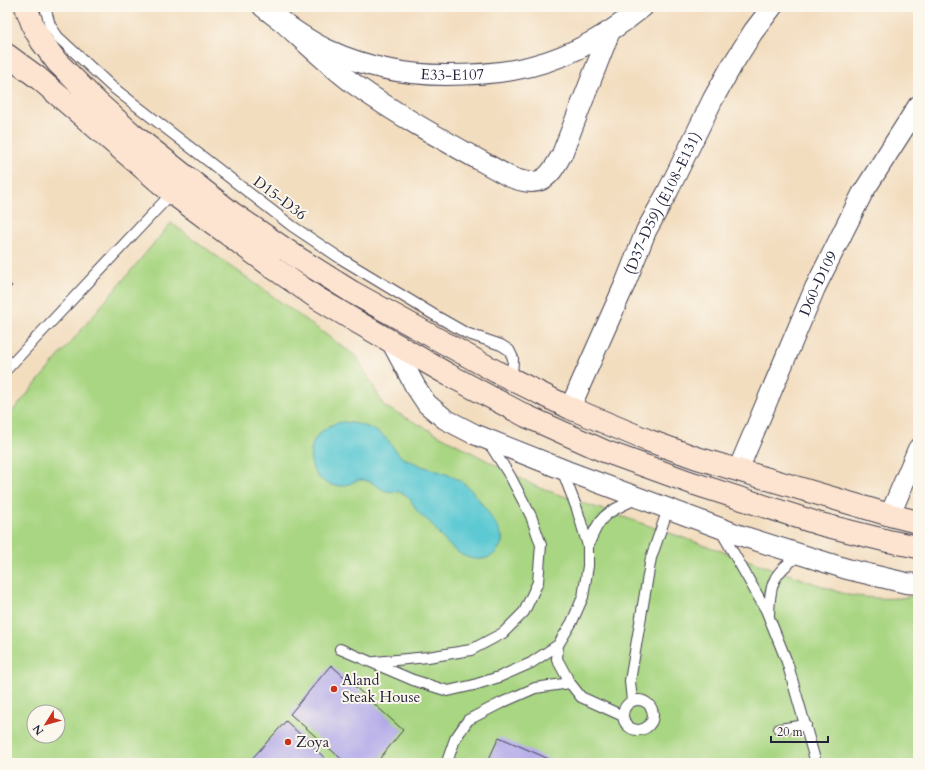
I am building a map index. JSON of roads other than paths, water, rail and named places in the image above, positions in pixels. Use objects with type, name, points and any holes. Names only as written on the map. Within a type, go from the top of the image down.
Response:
[{"type":"street","points":[[26,7],[34,28],[42,42],[57,62],[104,94],[131,133],[232,213],[298,258],[352,292],[512,379],[570,408],[647,440],[697,458],[918,522]]},
{"type":"street","name":"E33-E107","points":[[263,7],[285,24],[315,43],[348,58],[386,69],[429,75],[469,75],[514,70],[533,65],[574,50],[610,31],[643,7]]},
{"type":"street","name":"(D37-D59) (E108-E131)","points":[[570,408],[646,231],[668,192],[731,66],[772,7]]},
{"type":"street","points":[[285,24],[321,57],[354,84],[403,116],[508,176],[526,182],[541,181],[547,178],[558,163],[610,31]]},
{"type":"street","points":[[7,55],[37,78],[172,193],[275,269],[317,298],[392,343],[526,416],[604,451],[692,484],[820,524],[918,547]]},
{"type":"street","name":"D60-D109","points":[[738,470],[770,392],[826,267],[862,194],[918,106]]},
{"type":"street","points":[[392,343],[415,386],[427,404],[445,419],[487,439],[561,469],[719,527],[847,569],[906,583],[918,584]]},
{"type":"street","points":[[890,515],[918,448]]},
{"type":"lane","points":[[45,7],[50,25],[58,37],[104,94]]},
{"type":"lane","points":[[7,370],[172,193]]},
{"type":"lane","points":[[373,662],[428,657],[471,650],[503,633],[524,612],[538,582],[541,545],[531,516],[510,476],[487,439]]},
{"type":"lane","points":[[340,649],[413,680],[448,691],[474,685],[531,663],[558,645],[572,622],[583,597],[588,566],[588,546],[577,508],[561,469]]},
{"type":"lane","points":[[588,546],[596,526],[602,517],[613,510],[639,498]]},
{"type":"lane","points":[[632,702],[630,681],[651,558],[668,509]]},
{"type":"lane","points":[[719,527],[769,617],[787,662],[816,763]]},
{"type":"lane","points":[[769,617],[771,587],[784,567],[801,554]]},
{"type":"lane","points":[[558,645],[557,659],[570,683],[582,697],[623,716]]},
{"type":"lane","points":[[448,759],[455,739],[468,720],[535,688],[570,683]]},
{"type":"lane","points":[[642,701],[650,707],[653,716],[652,721],[645,729],[635,730],[626,725],[623,716],[625,707],[632,702],[642,701]]},
{"type":"lane","points":[[779,729],[806,725]]},
{"type":"water","points":[[343,422],[361,425],[372,429],[387,439],[403,458],[448,475],[464,483],[482,503],[501,533],[502,541],[496,553],[482,559],[462,555],[445,541],[432,524],[417,511],[409,498],[402,493],[384,490],[370,482],[363,480],[340,486],[331,485],[317,476],[311,461],[313,444],[317,436],[326,428],[336,423]]},
{"type":"place","name":"Aland Steak House","points":[[334,689]]},
{"type":"place","name":"Zoya","points":[[288,742]]}]
